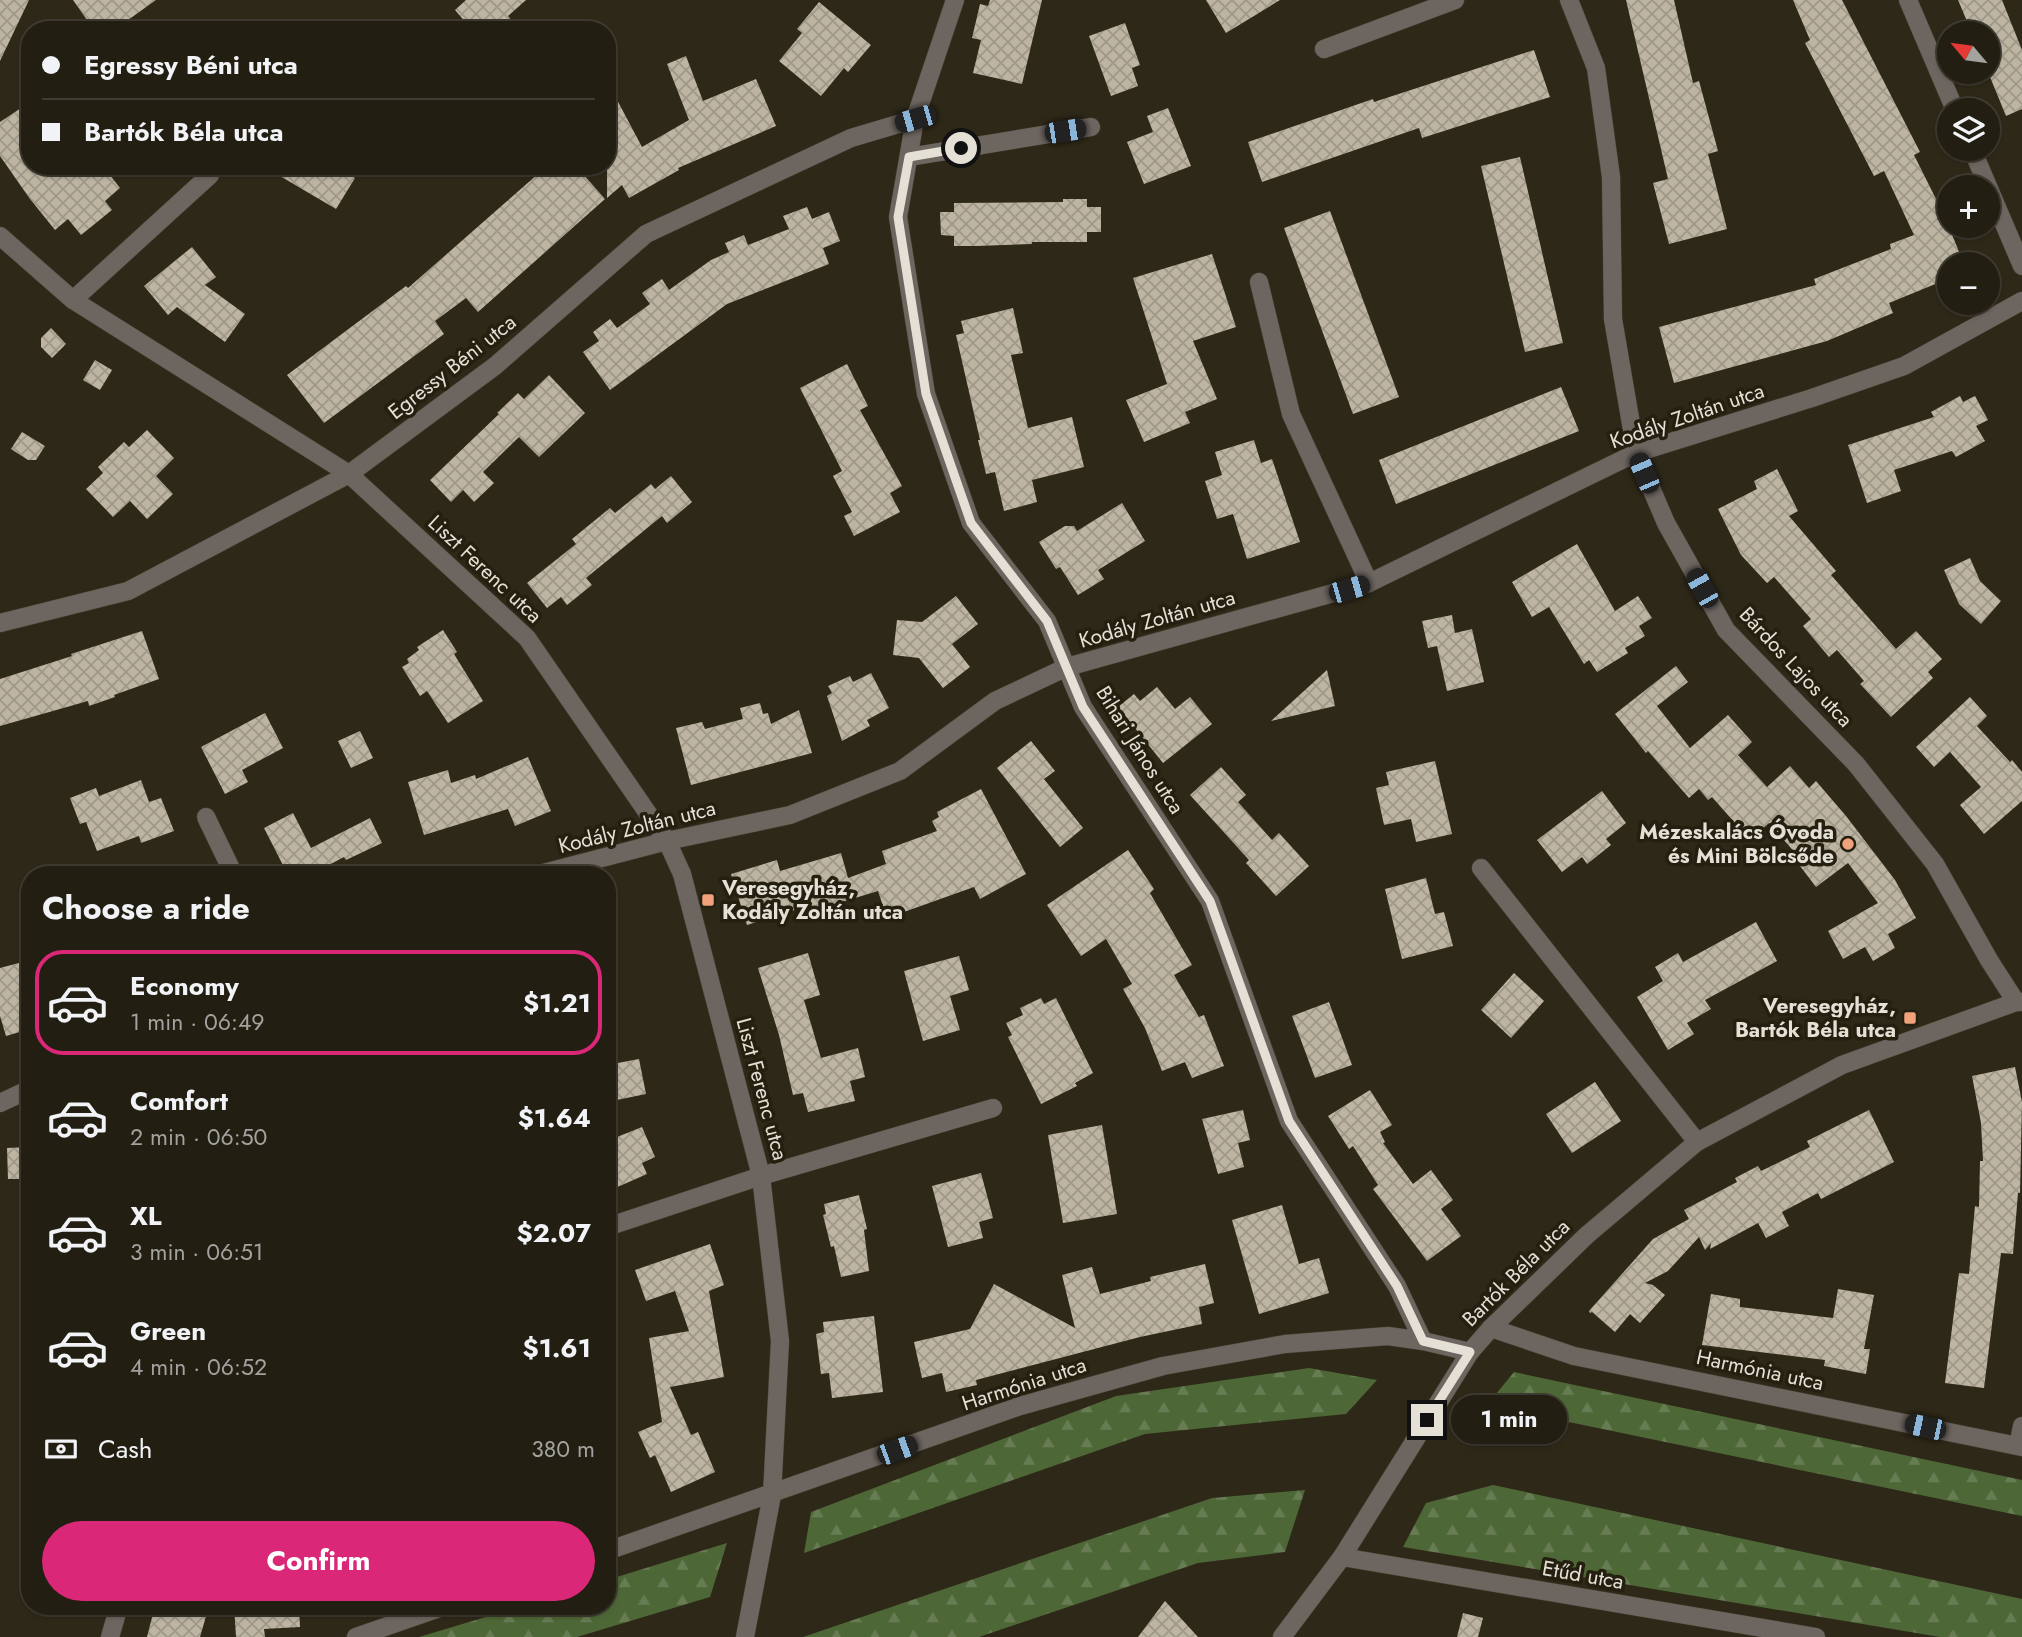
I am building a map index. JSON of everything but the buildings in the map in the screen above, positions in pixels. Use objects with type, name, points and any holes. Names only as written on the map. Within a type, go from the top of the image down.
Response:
[{"type":"street","name":"Bihari János utca","points":[[955,0],[915,119],[898,217],[926,394],[971,523],[1047,621],[1083,707],[1210,901],[1289,1121],[1397,1286],[1423,1341]]},
{"type":"street","points":[[1324,50],[1455,0]]},
{"type":"street","name":"Bárdos Lajos utca","points":[[1569,0],[1596,68],[1611,177],[1613,319],[1636,453],[1666,523],[1727,631],[1857,764],[1935,864],[1989,960],[2019,1002]]},
{"type":"street","points":[[1908,0],[1950,98]]},
{"type":"street","name":"Egressy Béni utca","points":[[0,623],[128,591],[349,474],[495,366],[646,234],[851,138],[915,119]]},
{"type":"street","points":[[909,157],[1091,127]]},
{"type":"street","points":[[1977,161],[2022,266]]},
{"type":"street","points":[[73,300],[210,175]]},
{"type":"street","name":"Liszt Ferenc utca","points":[[0,236],[73,300],[349,474],[527,638],[667,841],[682,874],[761,1175],[779,1341],[772,1495],[745,1637]]},
{"type":"street","points":[[1259,282],[1290,414],[1369,583]]},
{"type":"street","name":"Kodály Zoltán utca","points":[[571,866],[667,841],[790,815],[900,771],[995,701],[1068,667],[1369,583],[1636,453],[1904,366],[2022,301]]},
{"type":"street","points":[[206,817],[230,866]]},
{"type":"street","points":[[1481,868],[1696,1142]]},
{"type":"street","name":"Bartók Béla utca","points":[[1282,1637],[1342,1557],[1470,1352],[1491,1328],[1587,1235],[1696,1142],[1842,1065],[2019,1002]]},
{"type":"street","points":[[0,1103],[21,1093]]},
{"type":"street","name":"Liszt Ferenc utca","points":[[616,1224],[761,1175],[993,1108]]},
{"type":"street","name":"Harmónia utca","points":[[1491,1328],[1574,1356],[2020,1447]]},
{"type":"street","name":"Harmónia utca","points":[[616,1548],[1020,1406],[1163,1366],[1285,1344],[1388,1336],[1470,1352]]},
{"type":"street","points":[[2020,1447],[2022,1426]]},
{"type":"street","name":"Etűd utca","points":[[1342,1557],[1816,1637]]},
{"type":"street","points":[[110,1637],[117,1615]]},
{"type":"street","points":[[356,1637],[419,1615]]},
{"type":"green space","points":[[1309,1368],[1377,1380],[1346,1414],[1145,1434],[804,1553],[811,1512],[1116,1396]]},
{"type":"green space","points":[[1514,1372],[2022,1480],[2022,1516],[1487,1405]]},
{"type":"green space","points":[[1493,1485],[2022,1599],[2022,1637],[1940,1637],[1403,1547],[1426,1503]]},
{"type":"green space","points":[[1305,1490],[1285,1552],[1198,1563],[979,1637],[803,1637],[1212,1498]]},
{"type":"green space","points":[[727,1543],[710,1597],[577,1637],[419,1637],[492,1615],[616,1615],[616,1577]]},
{"type":"place","name":"Mézeskalács Óvoda és Mini Bölcsőde","points":[[1848,844]]},
{"type":"place","name":"Veresegyház, Kodály Zoltán utca","points":[[708,900]]},
{"type":"place","name":"Veresegyház, Bartók Béla utca","points":[[1910,1018]]},
{"type":"route","points":[[961,148],[909,157],[898,217],[926,394],[971,523],[1047,621],[1083,707],[1210,901],[1289,1121],[1397,1286],[1423,1341],[1470,1352],[1427,1420]]}]
